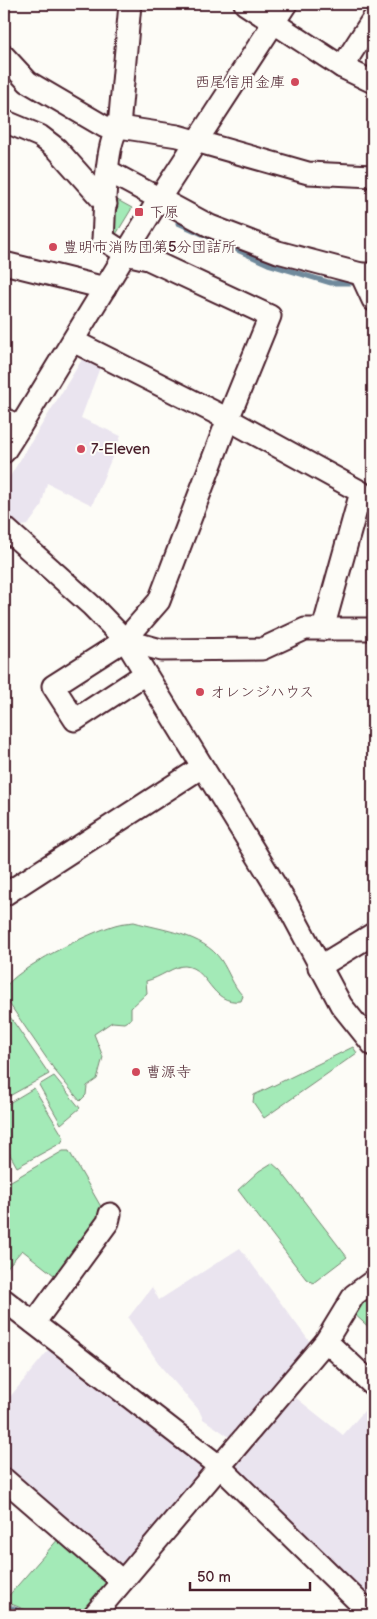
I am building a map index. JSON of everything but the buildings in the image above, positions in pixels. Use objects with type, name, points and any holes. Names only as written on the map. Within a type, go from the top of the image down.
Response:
[{"type":"street","points":[[130,4],[118,127],[112,134],[103,239],[126,254],[148,259],[270,316],[228,419],[160,601],[125,640],[53,686],[75,720],[145,674]]},
{"type":"street","points":[[245,4],[342,67],[373,82]]},
{"type":"street","points":[[4,452],[12,423],[73,342],[159,199],[286,4]]},
{"type":"street","points":[[342,67],[373,19]]},
{"type":"street","points":[[4,56],[28,82],[105,127],[118,127],[178,136],[197,143],[308,173],[373,176]]},
{"type":"street","points":[[4,121],[40,136],[58,149],[106,204]]},
{"type":"street","points":[[108,171],[210,226],[368,285]]},
{"type":"street","points":[[4,263],[105,288]]},
{"type":"street","points":[[73,342],[228,419],[362,492],[323,629]]},
{"type":"street","points":[[4,528],[92,606],[125,640],[288,906],[341,1006],[373,1044]]},
{"type":"street","points":[[125,640],[161,650],[262,649],[305,629],[373,629]]},
{"type":"street","points":[[4,895],[202,767]]},
{"type":"street","points":[[319,967],[373,934]]},
{"type":"street","points":[[34,1323],[108,1222],[110,1214]]},
{"type":"street","points":[[94,1615],[326,1341],[354,1294],[373,1281]]},
{"type":"street","points":[[4,1300],[220,1467],[372,1615]]},
{"type":"street","points":[[326,1341],[373,1385]]},
{"type":"street","points":[[4,1479],[122,1581]]},
{"type":"shaded area","points":[[86,353],[102,362],[81,418],[121,436],[92,505],[47,483],[41,507],[28,525],[16,527],[4,515],[4,486]]},
{"type":"shaded area","points":[[240,1248],[312,1345],[231,1438],[203,1419],[199,1410],[162,1368],[128,1318],[152,1287],[159,1300]]},
{"type":"shaded area","points":[[52,1346],[209,1468],[122,1572],[4,1470],[4,1404]]},
{"type":"shaded area","points":[[290,1393],[343,1435],[373,1401],[373,1609],[232,1471],[232,1464]]},
{"type":"green space","points":[[112,197],[132,208],[115,236],[111,236]]},
{"type":"green space","points":[[134,922],[181,934],[204,944],[221,960],[236,988],[243,996],[241,1001],[231,1001],[223,998],[200,973],[193,968],[185,966],[146,981],[147,993],[131,1008],[131,1019],[124,1023],[112,1022],[94,1034],[103,1057],[97,1079],[87,1086],[86,1095],[80,1101],[56,1072],[4,996],[4,989],[23,971],[72,943],[117,924]]},
{"type":"green space","points":[[4,1008],[49,1074],[4,1099]]},
{"type":"green space","points":[[353,1047],[357,1053],[264,1118],[253,1102],[254,1095]]},
{"type":"green space","points":[[54,1076],[80,1108],[61,1124],[39,1085]]},
{"type":"green space","points":[[34,1088],[64,1138],[61,1143],[17,1167],[4,1144],[4,1106]]},
{"type":"green space","points":[[63,1151],[69,1151],[104,1212],[59,1279],[22,1250],[4,1271],[4,1185]]},
{"type":"green space","points":[[272,1163],[280,1170],[347,1257],[313,1283],[306,1279],[238,1190],[259,1171]]},
{"type":"green space","points":[[373,1291],[373,1331],[352,1312]]},
{"type":"green space","points":[[60,1537],[111,1581],[80,1615],[38,1615],[4,1601]]},
{"type":"waterway","points":[[178,223],[268,264],[331,283],[359,283]]},
{"type":"waterway","points":[[4,1605],[31,1615]]},
{"type":"place","name":"西尾信用金庫","points":[[295,82]]},
{"type":"place","name":"下原","points":[[139,212]]},
{"type":"place","name":"豊明市消防団第5分団詰所","points":[[53,247]]},
{"type":"place","name":"7-Eleven","points":[[81,449]]},
{"type":"place","name":"オレンジハウス","points":[[200,692]]},
{"type":"place","name":"曹源寺","points":[[136,1072]]}]
